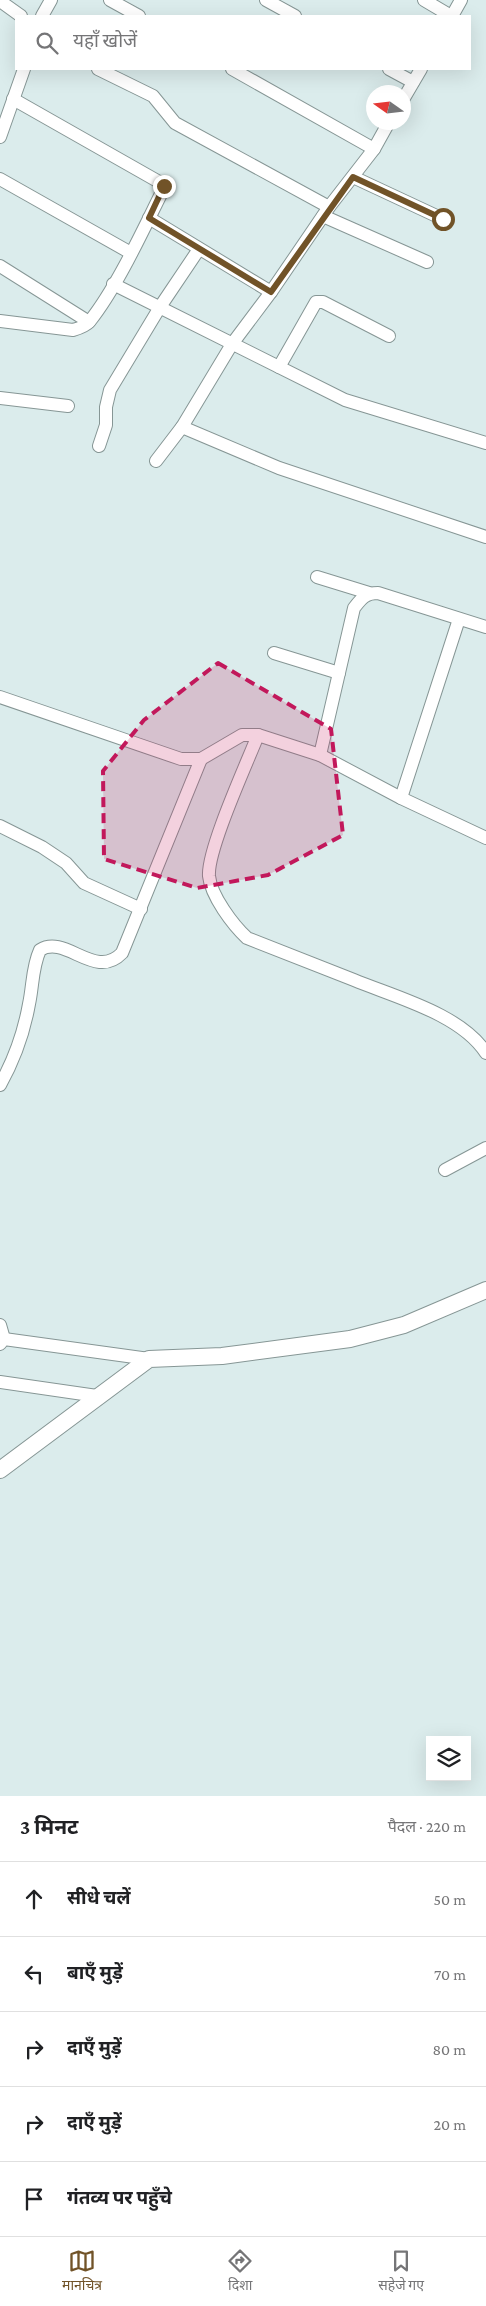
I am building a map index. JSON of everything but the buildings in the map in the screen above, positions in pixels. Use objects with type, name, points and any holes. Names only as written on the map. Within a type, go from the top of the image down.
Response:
[{"type":"street","points":[[43,15],[51,0]]},
{"type":"street","points":[[110,0],[137,15]]},
{"type":"street","points":[[266,0],[293,15]]},
{"type":"street","points":[[424,0],[450,15]]},
{"type":"street","points":[[453,15],[461,0]]},
{"type":"street","points":[[0,1],[20,15]]},
{"type":"street","points":[[0,137],[24,70]]},
{"type":"street","points":[[100,70],[153,96],[175,123],[326,212],[427,262]]},
{"type":"street","points":[[234,70],[374,149]]},
{"type":"street","points":[[391,70],[413,82]]},
{"type":"street","points":[[411,86],[420,70]]},
{"type":"street","points":[[0,321],[73,330],[89,322],[113,284],[163,190],[161,183],[13,99]]},
{"type":"street","points":[[156,461],[182,427],[232,344],[271,292],[326,212],[374,149],[385,130]]},
{"type":"street","points":[[353,177],[443,219]]},
{"type":"street","points":[[0,178],[130,253]]},
{"type":"street","points":[[149,218],[271,292]]},
{"type":"street","points":[[100,446],[106,425],[106,407],[110,390],[160,307],[199,249]]},
{"type":"street","points":[[0,266],[89,322]]},
{"type":"street","points":[[113,284],[345,400],[486,443]]},
{"type":"street","points":[[279,367],[316,302],[323,302],[390,336]]},
{"type":"street","points":[[0,398],[68,406]]},
{"type":"street","points":[[182,427],[279,468],[486,537]]},
{"type":"street","points":[[317,577],[369,593],[378,593],[486,627]]},
{"type":"street","points":[[320,755],[354,608],[369,593]]},
{"type":"street","points":[[401,798],[459,619]]},
{"type":"street","points":[[274,653],[339,673]]},
{"type":"street","points":[[0,697],[181,759],[201,759],[242,735],[258,735],[320,755],[401,798],[486,838]]},
{"type":"street","points":[[258,735],[214,850],[209,875],[213,889],[235,926],[247,938],[430,1011],[462,1028],[484,1045]]},
{"type":"street","points":[[0,1085],[15,1054],[29,1005],[36,960],[40,950],[51,946],[103,964],[114,961],[122,953],[201,759]]},
{"type":"street","points":[[0,826],[42,847],[66,863],[84,883],[141,909]]},
{"type":"street","points":[[445,1170],[486,1148]]},
{"type":"street","points":[[0,1325],[2,1342],[149,1359],[222,1356],[350,1339],[404,1325],[486,1290]]},
{"type":"street","points":[[0,1470],[149,1359]]},
{"type":"street","points":[[0,1382],[97,1396]]},
{"type":"highlighted area","points":[[218,663],[331,729],[343,835],[268,875],[197,888],[104,859],[103,771],[144,720]]},
{"type":"route","points":[[164,186],[149,218],[271,292],[329,207],[353,177],[443,219]]}]
